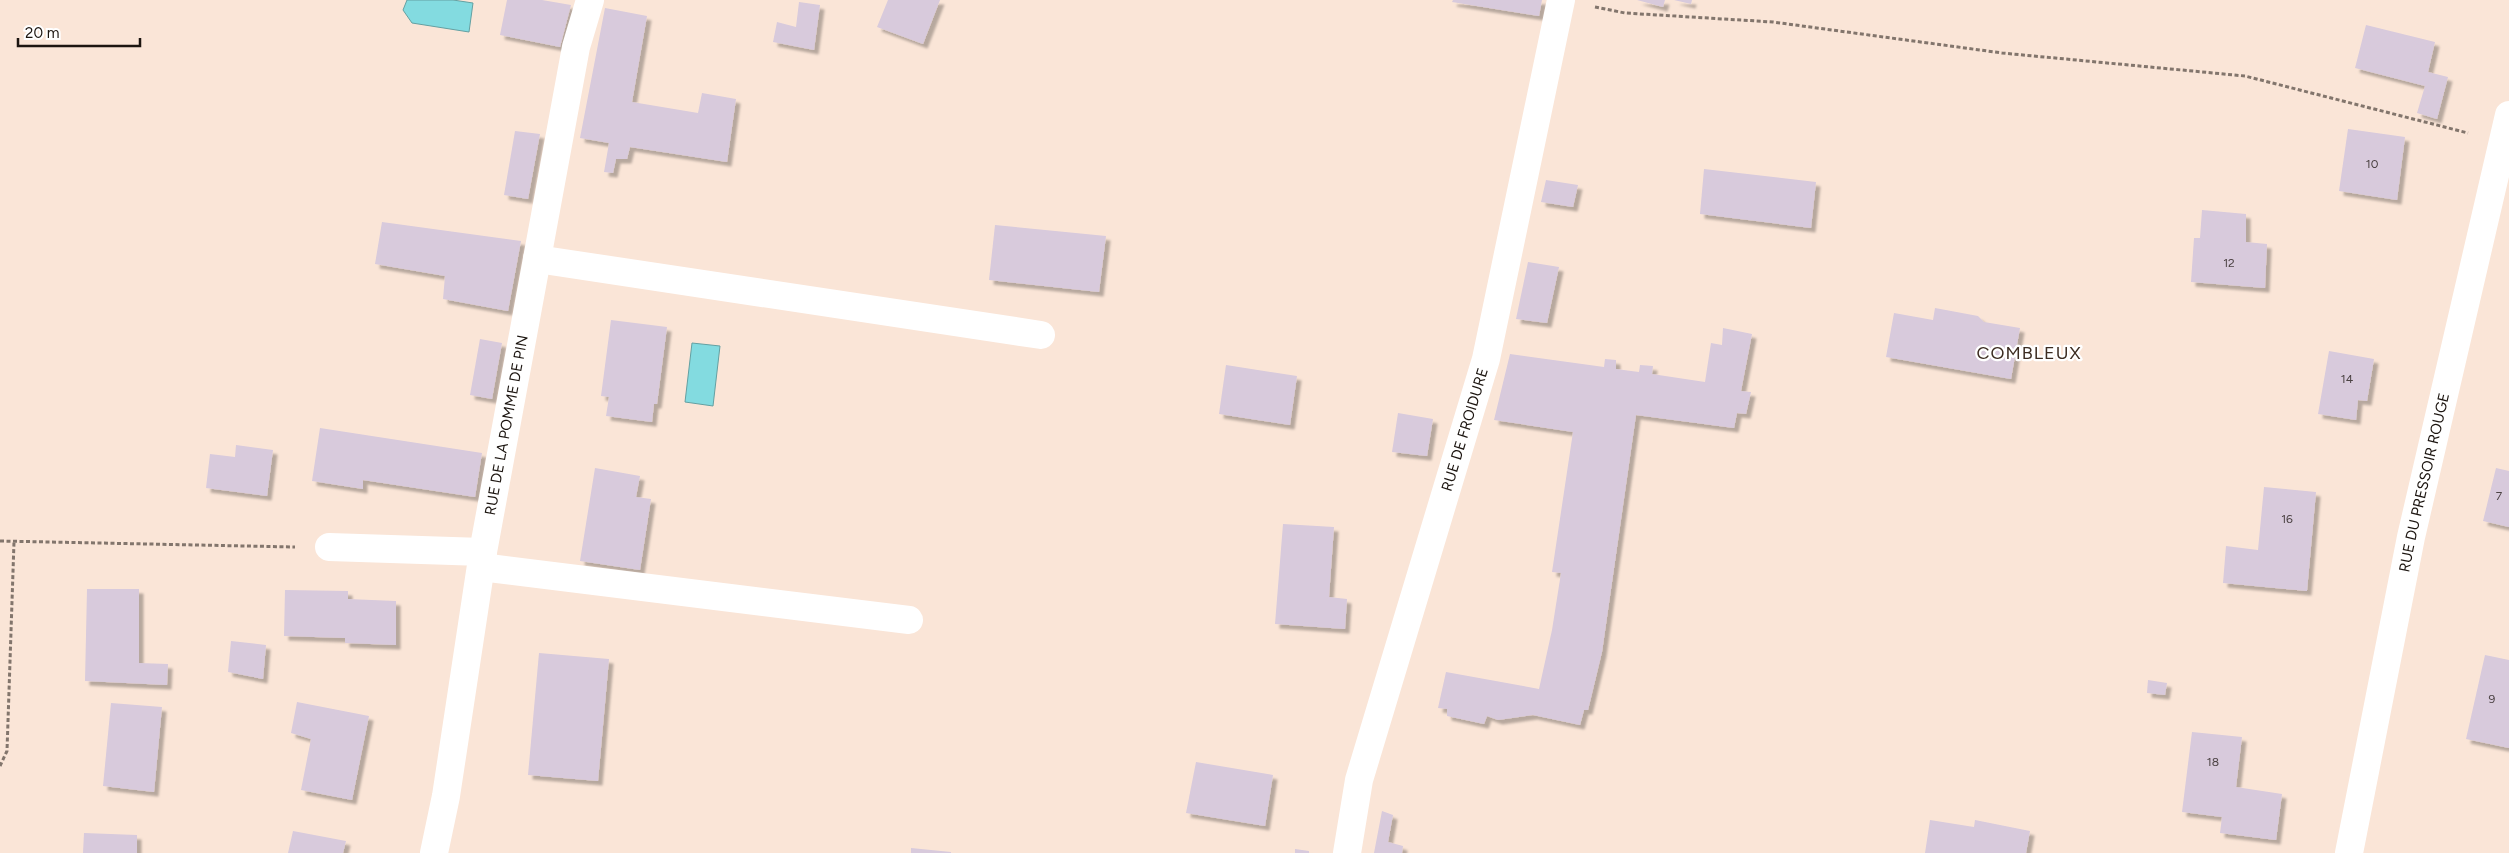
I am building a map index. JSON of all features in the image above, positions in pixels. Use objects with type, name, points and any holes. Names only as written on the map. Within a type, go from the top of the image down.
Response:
[{"type":"street","name":"RUE DE LA POMME DE PIN","points":[[434,853],[446,796],[482,560],[537,259],[576,47],[590,0]]},
{"type":"street","name":"RUE DE FROIDURE","points":[[1347,853],[1359,780],[1486,359],[1561,0]]},
{"type":"street","name":"RUE DU PRESSOIR ROUGE","points":[[2349,853],[2411,537],[2507,128]]},
{"type":"street","points":[[537,259],[1041,335]]},
{"type":"street","points":[[329,547],[482,560],[909,620]]},
{"type":"path","points":[[1561,0],[1625,13],[1773,22],[2002,53],[2244,76],[2507,128]]},
{"type":"path","points":[[0,541],[329,547]]},
{"type":"path","points":[[0,766],[7,751],[14,542]]},
{"type":"water","points":[[407,0],[453,0],[473,3],[469,32],[412,23],[403,10]]},
{"type":"water","points":[[692,343],[720,346],[713,406],[685,402]]},
{"type":"building","points":[[507,0],[542,0],[571,5],[560,47],[500,35]]},
{"type":"building","points":[[888,0],[940,0],[923,44],[877,27]]},
{"type":"building","points":[[1453,0],[1542,0],[1539,16],[1452,2]]},
{"type":"building","points":[[1637,0],[1665,0],[1663,7]]},
{"type":"building","points":[[1674,0],[1692,0],[1691,4]]},
{"type":"building","points":[[799,2],[820,5],[814,50],[773,42],[777,22],[796,27]]},
{"type":"building","points":[[605,8],[647,16],[632,102],[698,113],[702,93],[736,99],[727,162],[630,147],[627,159],[616,159],[613,173],[604,172],[609,143],[580,138]]},
{"type":"building","points":[[2366,25],[2435,42],[2428,72],[2448,77],[2437,119],[2417,113],[2425,86],[2355,68]]},
{"type":"building","points":[[2348,129],[2405,137],[2397,200],[2339,191]]},
{"type":"building","points":[[515,131],[540,134],[528,199],[504,195]]},
{"type":"building","points":[[1704,169],[1816,182],[1811,228],[1700,214]]},
{"type":"building","points":[[1546,180],[1578,185],[1573,207],[1541,202]]},
{"type":"building","points":[[2202,210],[2246,214],[2246,242],[2267,244],[2265,288],[2191,282],[2194,238],[2200,238]]},
{"type":"building","points":[[382,222],[521,241],[508,311],[443,299],[445,276],[375,264]]},
{"type":"building","points":[[995,225],[1106,236],[1099,292],[989,280]]},
{"type":"building","points":[[1528,262],[1559,267],[1547,323],[1516,319]]},
{"type":"building","points":[[1935,308],[1978,316],[1984,322],[2020,328],[2011,379],[1886,357],[1894,313],[1933,320]]},
{"type":"building","points":[[611,320],[667,327],[657,404],[654,404],[652,422],[606,416],[609,397],[601,396]]},
{"type":"building","points":[[1723,328],[1752,334],[1741,391],[1751,392],[1746,414],[1737,413],[1734,428],[1636,415],[1602,652],[1588,710],[1584,710],[1580,725],[1533,715],[1498,720],[1487,716],[1484,724],[1447,716],[1447,709],[1438,708],[1446,672],[1539,689],[1552,630],[1561,573],[1552,572],[1573,432],[1494,420],[1510,354],[1604,367],[1605,359],[1616,360],[1616,369],[1639,372],[1640,365],[1653,366],[1652,374],[1705,382],[1711,343],[1722,345]]},
{"type":"building","points":[[480,339],[502,343],[492,399],[470,395]]},
{"type":"building","points":[[2329,351],[2374,359],[2367,401],[2358,400],[2356,420],[2318,414]]},
{"type":"building","points":[[1226,365],[1297,376],[1290,425],[1219,414]]},
{"type":"building","points":[[1398,413],[1433,419],[1427,456],[1392,452]]},
{"type":"building","points":[[320,428],[482,453],[475,497],[363,480],[363,489],[312,481]]},
{"type":"building","points":[[236,445],[273,450],[267,496],[206,488],[210,454],[235,457]]},
{"type":"building","points":[[595,468],[640,476],[636,497],[651,499],[640,570],[580,561]]},
{"type":"building","points":[[2496,468],[2509,471],[2509,527],[2483,521]]},
{"type":"building","points":[[2264,487],[2316,492],[2307,591],[2223,583],[2226,546],[2258,550]]},
{"type":"building","points":[[1283,524],[1334,527],[1329,597],[1347,599],[1345,629],[1275,624]]},
{"type":"building","points":[[87,589],[139,589],[139,663],[168,664],[167,685],[85,681]]},
{"type":"building","points":[[285,590],[348,591],[348,599],[396,601],[396,645],[345,643],[345,638],[284,636]]},
{"type":"building","points":[[231,641],[266,645],[263,679],[228,672]]},
{"type":"building","points":[[539,653],[609,659],[598,781],[528,775]]},
{"type":"building","points":[[2485,655],[2509,660],[2509,748],[2466,739]]},
{"type":"building","points":[[2148,680],[2167,683],[2165,695],[2147,693]]},
{"type":"building","points":[[297,702],[369,716],[352,800],[301,790],[311,739],[291,733]]},
{"type":"building","points":[[111,703],[162,707],[154,792],[103,786]]},
{"type":"building","points":[[2192,732],[2242,737],[2236,787],[2282,794],[2276,840],[2220,833],[2222,817],[2182,812]]},
{"type":"building","points":[[1196,762],[1273,775],[1265,826],[1186,813]]},
{"type":"building","points":[[1382,811],[1393,815],[1388,842],[1403,846],[1402,853],[1374,853]]},
{"type":"building","points":[[1930,820],[1974,827],[1975,820],[2030,831],[2026,853],[1925,853]]},
{"type":"building","points":[[293,831],[346,841],[343,853],[288,853]]},
{"type":"building","points":[[84,833],[137,835],[137,853],[83,853]]},
{"type":"building","points":[[911,848],[951,852],[951,853],[911,853]]},
{"type":"building","points":[[1295,849],[1309,851],[1309,853],[1295,853]]},
{"type":"district","name":"COMBLEUX","points":[[2029,353]]}]
